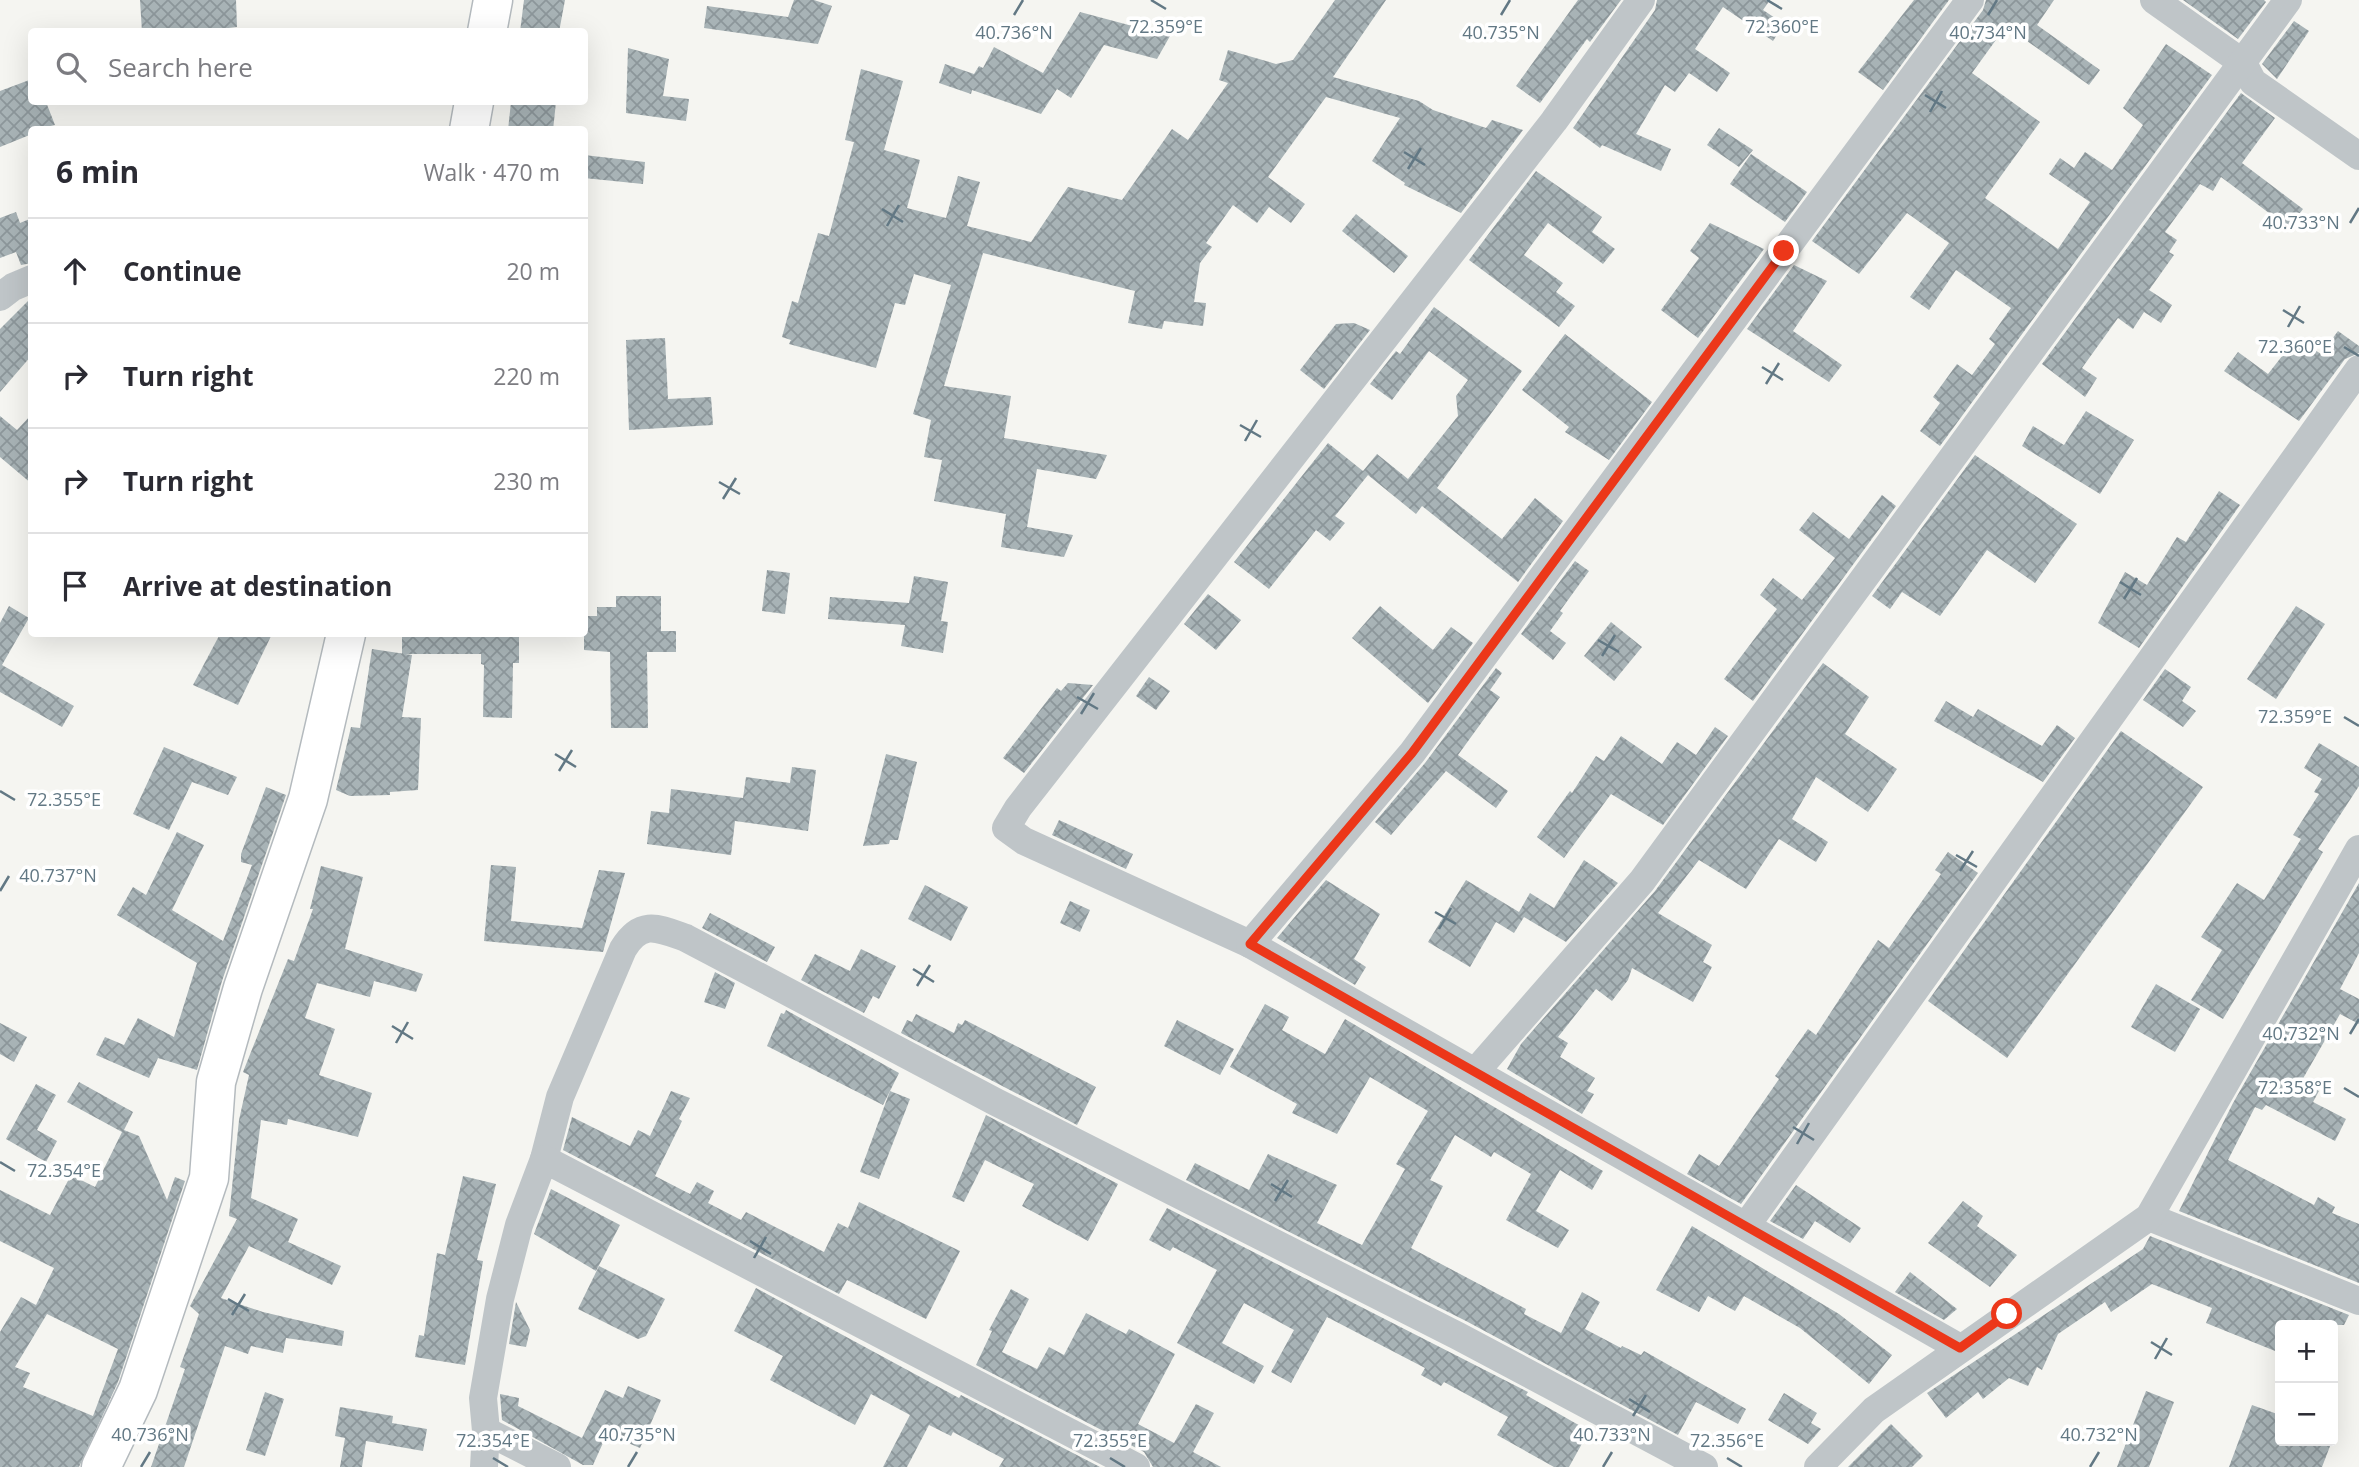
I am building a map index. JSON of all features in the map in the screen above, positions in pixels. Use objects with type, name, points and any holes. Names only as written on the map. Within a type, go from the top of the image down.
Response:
[{"type":"street","points":[[488,28],[493,0]]},
{"type":"street","points":[[1641,0],[1554,121],[1284,464],[1006,828],[1024,841],[1250,944],[1960,1348]]},
{"type":"street","points":[[1250,944],[1412,753],[1970,0]]},
{"type":"street","points":[[2154,0],[2243,63],[2253,82],[2359,156]]},
{"type":"street","points":[[1476,1071],[1642,881],[2288,0]]},
{"type":"street","points":[[470,126],[473,105]]},
{"type":"street","points":[[0,297],[28,281]]},
{"type":"street","points":[[1746,1226],[2359,369]]},
{"type":"street","points":[[101,1467],[138,1390],[209,1178],[216,1082],[243,988],[308,799],[345,637]]},
{"type":"street","points":[[1818,1467],[1874,1410],[2150,1217],[2359,849]]},
{"type":"street","points":[[484,1467],[486,1431],[483,1398],[500,1299],[519,1225],[544,1159],[560,1097],[623,949],[632,934],[642,929],[659,928],[686,938],[996,1102],[1458,1336],[1704,1467]]},
{"type":"street","points":[[544,1159],[1136,1467]]},
{"type":"street","points":[[2150,1217],[2359,1301]]},
{"type":"street","points":[[486,1431],[557,1467]]},
{"type":"building","points":[[140,0],[236,0],[237,27],[142,28]]},
{"type":"building","points":[[524,0],[565,0],[560,28],[520,28]]},
{"type":"building","points":[[794,0],[814,0],[832,6],[818,44],[704,28],[707,6],[788,17]]},
{"type":"building","points":[[1335,0],[1386,0],[1333,77],[1419,101],[1433,110],[1486,128],[1492,120],[1523,130],[1461,213],[1404,185],[1405,183],[1372,161],[1400,118],[1326,97],[1268,177],[1305,204],[1291,223],[1269,207],[1257,223],[1233,205],[1206,243],[1212,247],[1200,263],[1194,302],[1206,303],[1203,326],[1164,321],[1162,329],[1128,323],[1135,291],[983,253],[944,386],[1011,396],[1004,438],[1107,455],[1096,479],[1037,469],[1027,527],[1073,535],[1064,557],[1001,547],[1006,514],[934,501],[942,460],[924,457],[931,420],[913,414],[951,285],[914,274],[905,305],[895,303],[876,368],[789,344],[791,340],[782,337],[792,301],[798,303],[818,233],[829,236],[854,142],[845,140],[861,69],[903,81],[884,150],[920,160],[907,208],[946,218],[958,176],[980,182],[967,226],[1031,242],[1068,187],[1122,200],[1172,129],[1188,140],[1228,83],[1219,80],[1228,50],[1276,64],[1293,60]]},
{"type":"building","points":[[1578,0],[1621,0],[1590,42],[1587,39],[1540,103],[1516,86]]},
{"type":"building","points":[[1657,0],[1770,0],[1763,10],[1784,24],[1773,41],[1723,7],[1695,49],[1730,73],[1717,92],[1689,73],[1675,92],[1665,85],[1636,134],[1671,149],[1661,171],[1602,145],[1600,148],[1573,128],[1655,10]]},
{"type":"building","points":[[1914,0],[1949,0],[1883,90],[1858,72]]},
{"type":"building","points":[[1986,0],[2054,0],[2037,25],[2100,70],[2089,85],[2006,26],[1972,73],[2040,122],[1985,198],[2058,249],[2090,202],[2049,174],[2060,158],[2074,168],[2085,152],[2112,170],[2143,125],[2123,108],[2166,44],[2212,75],[1940,446],[1920,431],[1940,403],[1933,397],[1957,364],[1972,375],[1995,344],[1989,339],[2011,308],[1956,270],[1929,310],[1910,297],[1949,243],[1907,213],[1859,274],[1812,241],[1983,10]]},
{"type":"building","points":[[2183,0],[2264,0],[2266,2],[2238,39]]},
{"type":"building","points":[[1080,12],[1170,36],[1157,59],[1104,45],[1071,98],[1057,89],[1041,114],[972,90],[971,94],[939,83],[945,64],[974,74],[979,66],[983,68],[994,47],[1043,73]]},
{"type":"building","points":[[2294,21],[2309,31],[2277,79],[2262,64]]},
{"type":"building","points":[[628,48],[669,59],[663,96],[689,99],[686,121],[626,113]]},
{"type":"building","points":[[28,80],[28,105],[47,105],[55,125],[28,126],[28,136],[0,147],[0,91]]},
{"type":"building","points":[[2241,93],[2275,118],[2242,163],[2303,209],[2289,228],[2221,177],[2213,191],[2200,184],[2165,232],[2177,240],[2169,252],[2174,255],[2149,290],[2172,305],[2161,323],[2144,312],[2133,329],[2118,318],[2082,368],[2097,378],[2085,397],[2042,364]]},
{"type":"building","points":[[511,105],[556,105],[553,126],[508,126]]},
{"type":"building","points":[[1719,128],[1753,150],[1739,167],[1707,145]]},
{"type":"building","points":[[1751,154],[1807,192],[1785,222],[1730,184]]},
{"type":"building","points":[[588,155],[645,162],[643,184],[588,178]]},
{"type":"building","points":[[1536,171],[1602,217],[1592,232],[1615,249],[1603,264],[1548,223],[1524,255],[1563,283],[1556,292],[1575,306],[1559,327],[1469,260]]},
{"type":"building","points":[[16,212],[20,223],[28,220],[28,264],[21,265],[16,252],[0,258],[0,218]]},
{"type":"building","points":[[1356,214],[1408,256],[1394,273],[1342,231]]},
{"type":"building","points":[[1710,223],[1764,249],[1698,338],[1661,310],[1699,258],[1690,251]]},
{"type":"building","points":[[1794,265],[1827,281],[1793,331],[1842,365],[1829,382],[1747,329]]},
{"type":"building","points":[[28,301],[28,360],[0,392],[0,329]]},
{"type":"building","points":[[1434,307],[1522,371],[1437,488],[1502,539],[1535,498],[1563,521],[1518,582],[1422,506],[1416,514],[1368,475],[1335,516],[1345,523],[1330,541],[1316,530],[1269,589],[1234,562],[1328,443],[1363,471],[1377,454],[1408,479],[1458,416],[1456,396],[1468,380],[1429,351],[1392,400],[1370,384],[1396,351],[1400,354]]},
{"type":"building","points":[[1354,323],[1370,330],[1324,389],[1300,370],[1336,324]]},
{"type":"building","points":[[2338,331],[2359,346],[2359,353],[2345,359],[2299,421],[2224,371],[2238,352],[2268,374],[2293,342],[2306,351],[2309,346],[2321,354]]},
{"type":"building","points":[[1565,334],[1652,402],[1609,460],[1565,432],[1569,427],[1522,390]]},
{"type":"building","points":[[665,338],[668,399],[711,397],[713,425],[629,430],[626,340]]},
{"type":"building","points":[[2086,411],[2134,440],[2100,494],[2022,446],[2033,426],[2064,445]]},
{"type":"building","points":[[0,416],[17,430],[28,418],[28,481],[0,457]]},
{"type":"building","points":[[1975,455],[2077,524],[2035,583],[1987,550],[1940,616],[1902,592],[1890,609],[1872,596]]},
{"type":"building","points":[[2219,491],[2240,505],[2139,648],[2098,623],[2125,572],[2147,585],[2177,537],[2186,542]]},
{"type":"building","points":[[1882,495],[1896,506],[1753,701],[1724,679],[1777,609],[1760,595],[1773,578],[1802,600],[1835,558],[1799,530],[1813,512],[1849,539]]},
{"type":"building","points":[[1575,561],[1589,571],[1560,611],[1563,613],[1550,631],[1566,643],[1553,660],[1521,634]]},
{"type":"building","points":[[767,570],[790,573],[785,614],[762,611]]},
{"type":"building","points":[[914,576],[948,582],[941,621],[948,622],[943,653],[901,646],[905,625],[828,619],[830,597],[909,603]]},
{"type":"building","points":[[1208,594],[1241,620],[1216,650],[1184,624]]},
{"type":"building","points":[[616,596],[661,596],[661,631],[676,631],[676,652],[647,652],[648,728],[611,728],[610,652],[584,650],[584,637],[588,637],[588,616],[597,616],[597,607],[616,607]]},
{"type":"building","points":[[9,606],[28,617],[2,665],[74,706],[62,727],[0,692],[0,623]]},
{"type":"building","points":[[1380,606],[1433,650],[1451,627],[1473,643],[1428,703],[1352,638]]},
{"type":"building","points":[[2296,606],[2325,624],[2276,699],[2247,679]]},
{"type":"building","points":[[1611,622],[1642,647],[1614,681],[1584,656]]},
{"type":"building","points":[[218,637],[271,637],[238,705],[193,685]]},
{"type":"building","points":[[402,637],[519,637],[519,663],[513,663],[512,718],[483,717],[484,665],[481,664],[481,654],[402,654]]},
{"type":"building","points":[[372,649],[412,655],[402,717],[421,718],[418,790],[390,792],[390,795],[350,796],[336,790],[351,727],[360,728]]},
{"type":"building","points":[[1823,663],[1869,697],[1845,734],[1897,769],[1868,812],[1816,777],[1792,819],[1828,842],[1816,862],[1779,839],[1746,889],[1699,860],[1658,913],[1712,945],[1703,962],[1712,967],[1693,1002],[1632,968],[1628,980],[1612,1001],[1596,989],[1558,1037],[1568,1043],[1560,1057],[1595,1078],[1587,1091],[1594,1094],[1582,1114],[1507,1069],[1521,1044],[1655,891]]},
{"type":"building","points":[[1496,668],[1502,673],[1490,690],[1500,697],[1458,755],[1508,791],[1496,808],[1446,771],[1391,835],[1375,822],[1425,763]]},
{"type":"building","points":[[2165,669],[2191,687],[2182,701],[2196,711],[2183,727],[2143,700]]},
{"type":"building","points":[[1149,677],[1170,691],[1156,710],[1136,696]]},
{"type":"building","points":[[1068,683],[1093,685],[1024,773],[1003,758],[1057,688],[1061,691]]},
{"type":"building","points":[[1946,701],[1973,717],[1978,709],[2042,746],[2057,725],[2075,738],[2043,782],[1934,721]]},
{"type":"building","points":[[1715,727],[1728,736],[1663,825],[1611,794],[1564,858],[1537,837],[1570,791],[1572,793],[1596,756],[1604,761],[1621,736],[1662,764],[1677,742],[1696,755]]},
{"type":"building","points":[[2121,731],[2203,787],[2007,1058],[1928,1001]]},
{"type":"building","points":[[2319,743],[2359,767],[2359,786],[2318,849],[2323,852],[2223,1019],[2191,1000],[2222,950],[2201,937],[2237,883],[2264,900],[2301,839],[2293,835],[2319,794],[2314,792],[2322,779],[2304,768]]},
{"type":"building","points":[[164,747],[237,777],[228,795],[192,782],[169,830],[133,814]]},
{"type":"building","points":[[886,754],[917,762],[898,840],[890,840],[889,844],[863,846]]},
{"type":"building","points":[[792,767],[816,770],[808,831],[735,821],[731,855],[647,844],[651,811],[669,813],[671,789],[743,798],[746,777],[790,783]]},
{"type":"building","points":[[266,787],[286,795],[222,981],[197,1070],[158,1058],[149,1078],[96,1055],[105,1037],[124,1045],[138,1018],[174,1037],[197,963],[117,915],[133,887],[146,895],[177,832],[204,845],[172,910],[223,941],[252,865],[241,862],[241,854]]},
{"type":"building","points":[[1059,820],[1133,854],[1126,869],[1052,835]]},
{"type":"building","points":[[1948,852],[1978,873],[1741,1204],[1687,1174],[1699,1154],[1719,1166],[1779,1079],[1775,1076],[1808,1029],[1816,1035],[1878,940],[1889,948],[1941,874],[1935,870]]},
{"type":"building","points":[[1584,860],[1618,883],[1566,942],[1524,917],[1514,933],[1496,922],[1470,967],[1428,942],[1466,880],[1519,912],[1530,893],[1554,908]]},
{"type":"building","points":[[491,865],[516,867],[511,921],[582,928],[599,870],[625,873],[603,952],[484,941]]},
{"type":"building","points":[[321,866],[363,877],[345,949],[423,974],[416,992],[374,981],[370,997],[317,983],[305,1018],[335,1029],[319,1075],[372,1093],[358,1137],[288,1119],[287,1125],[261,1120],[251,1198],[298,1219],[288,1242],[341,1266],[332,1285],[249,1246],[221,1298],[263,1312],[344,1331],[342,1346],[286,1338],[283,1353],[251,1346],[248,1354],[225,1346],[184,1467],[151,1467],[185,1369],[180,1367],[199,1314],[190,1306],[237,1219],[229,1216],[239,1120],[249,1075],[243,1072],[288,959],[294,961],[313,909],[310,909]]},
{"type":"building","points":[[1326,880],[1380,914],[1354,959],[1366,967],[1355,985],[1277,938]]},
{"type":"building","points":[[2359,883],[2359,953],[2340,989],[2359,999],[2359,1024],[2340,1014],[2301,1082],[2319,1091],[2313,1102],[2346,1119],[2335,1141],[2266,1105],[2262,1110],[2255,1107],[2228,1160],[2314,1205],[2318,1197],[2335,1207],[2332,1213],[2359,1224],[2359,1283],[2179,1211],[2233,1103]]},
{"type":"building","points":[[925,885],[968,907],[951,941],[908,919]]},
{"type":"building","points":[[1070,901],[1090,910],[1080,932],[1060,923]]},
{"type":"building","points":[[710,913],[775,947],[767,962],[702,928]]},
{"type":"building","points":[[861,949],[896,966],[879,999],[873,996],[864,1013],[801,980],[815,954],[850,971]]},
{"type":"building","points":[[715,972],[735,983],[725,1009],[704,1002]]},
{"type":"building","points":[[2156,984],[2200,1009],[2175,1052],[2131,1027]]},
{"type":"building","points":[[1265,1004],[1289,1017],[1282,1030],[1325,1054],[1345,1019],[1603,1171],[1592,1190],[1560,1170],[1536,1211],[1569,1230],[1558,1248],[1506,1220],[1531,1174],[1494,1152],[1491,1157],[1455,1135],[1430,1180],[1443,1186],[1411,1248],[1526,1309],[1524,1314],[1561,1333],[1582,1292],[1600,1302],[1585,1329],[1621,1348],[1622,1346],[1641,1355],[1644,1351],[1746,1409],[1738,1424],[1696,1402],[1678,1435],[1466,1321],[1186,1180],[1195,1163],[1249,1190],[1268,1154],[1337,1185],[1317,1223],[1362,1245],[1405,1169],[1396,1164],[1428,1111],[1370,1077],[1337,1134],[1292,1113],[1297,1104],[1230,1067]]},
{"type":"building","points":[[786,1010],[899,1073],[883,1105],[767,1046],[781,1013],[784,1014]]},
{"type":"building","points":[[916,1014],[954,1033],[958,1023],[962,1025],[965,1020],[1096,1087],[1077,1125],[901,1033],[907,1020],[912,1022]]},
{"type":"building","points":[[1177,1020],[1234,1049],[1220,1075],[1164,1046]]},
{"type":"building","points":[[0,1023],[27,1037],[14,1062],[0,1054]]},
{"type":"building","points":[[79,1082],[133,1112],[124,1130],[139,1136],[167,1200],[175,1177],[185,1181],[118,1382],[79,1467],[0,1467],[0,1332],[21,1297],[36,1305],[54,1268],[0,1241],[0,1190],[50,1215],[71,1175],[95,1187],[122,1132],[67,1102]],"holes":[[[47,1314],[118,1349],[93,1416],[23,1387],[30,1373],[15,1367]]]},
{"type":"building","points":[[36,1084],[56,1095],[37,1130],[57,1141],[46,1162],[6,1139]]},
{"type":"building","points":[[671,1091],[690,1098],[679,1119],[682,1121],[655,1176],[690,1194],[697,1182],[714,1191],[708,1203],[741,1220],[746,1212],[824,1252],[838,1223],[848,1228],[859,1202],[960,1251],[926,1319],[847,1280],[839,1294],[563,1150],[572,1117],[630,1146],[638,1130],[650,1136]]},
{"type":"building","points":[[890,1091],[910,1099],[879,1179],[860,1172]]},
{"type":"building","points":[[986,1115],[1118,1184],[1088,1241],[1022,1206],[1034,1184],[985,1160],[964,1202],[952,1197]]},
{"type":"building","points":[[463,1176],[496,1184],[477,1260],[483,1261],[465,1365],[415,1357],[419,1335],[424,1336],[437,1253],[445,1255]]},
{"type":"building","points":[[1796,1185],[1861,1228],[1850,1243],[1815,1221],[1803,1239],[1770,1221]]},
{"type":"building","points":[[551,1189],[620,1225],[596,1271],[534,1234]]},
{"type":"building","points":[[1963,1201],[1983,1216],[1977,1226],[2017,1255],[1990,1287],[1928,1243]]},
{"type":"building","points":[[1167,1208],[1528,1392],[1526,1395],[1589,1431],[1569,1467],[1554,1467],[1497,1435],[1508,1417],[1444,1382],[1441,1386],[1421,1375],[1425,1368],[1327,1317],[1291,1383],[1271,1372],[1294,1330],[1244,1303],[1222,1343],[1264,1366],[1254,1384],[1177,1343],[1217,1270],[1173,1247],[1170,1251],[1149,1240]]},
{"type":"building","points":[[1692,1226],[1839,1314],[1892,1355],[1869,1384],[1800,1328],[1744,1296],[1735,1311],[1708,1296],[1699,1312],[1656,1290]]},
{"type":"building","points":[[2150,1236],[2349,1315],[2344,1325],[2338,1325],[2338,1320],[2275,1320],[2275,1351],[2206,1323],[2212,1308],[2152,1284],[2111,1312],[2105,1302],[2058,1334],[2042,1370],[2037,1367],[2028,1386],[2009,1378],[1983,1399],[1978,1392],[1946,1418],[1927,1393],[2143,1249]]},
{"type":"building","points":[[599,1266],[665,1299],[646,1336],[638,1339],[578,1309]]},
{"type":"building","points":[[1910,1272],[1957,1309],[1944,1320],[1895,1292]]},
{"type":"building","points":[[756,1288],[959,1398],[961,1395],[1100,1467],[999,1467],[1004,1459],[953,1432],[951,1436],[929,1425],[907,1467],[883,1467],[910,1415],[871,1394],[855,1425],[770,1380],[783,1356],[734,1331]]},
{"type":"building","points":[[1011,1289],[1029,1299],[1002,1352],[1037,1369],[1049,1347],[1064,1355],[1086,1313],[1126,1334],[1129,1329],[1175,1354],[1138,1424],[1174,1443],[1196,1404],[1214,1413],[1193,1452],[1221,1467],[1153,1467],[1144,1452],[976,1365],[992,1331],[989,1330]]},
{"type":"building","points":[[516,1302],[530,1330],[526,1347],[509,1344]]},
{"type":"building","points":[[628,1386],[661,1400],[640,1448],[607,1434],[593,1465],[583,1465],[502,1420],[500,1394],[519,1398],[518,1406],[582,1438],[605,1390],[623,1398]]},
{"type":"building","points":[[2146,1391],[2174,1402],[2149,1467],[2117,1467]]},
{"type":"building","points":[[265,1392],[284,1399],[265,1456],[246,1450]]},
{"type":"building","points":[[1784,1393],[1817,1413],[1811,1423],[1821,1429],[1808,1444],[1768,1420]]},
{"type":"building","points":[[2252,1405],[2275,1413],[2275,1446],[2330,1446],[2322,1467],[2229,1467]]},
{"type":"building","points":[[340,1407],[393,1416],[392,1423],[427,1429],[423,1451],[366,1441],[362,1467],[340,1467],[345,1438],[335,1436]]},
{"type":"building","points":[[1891,1424],[1923,1456],[1912,1467],[1848,1467]]},
{"type":"route","points":[[1784,251],[1412,753],[1250,944],[1960,1348],[2007,1314]]}]
